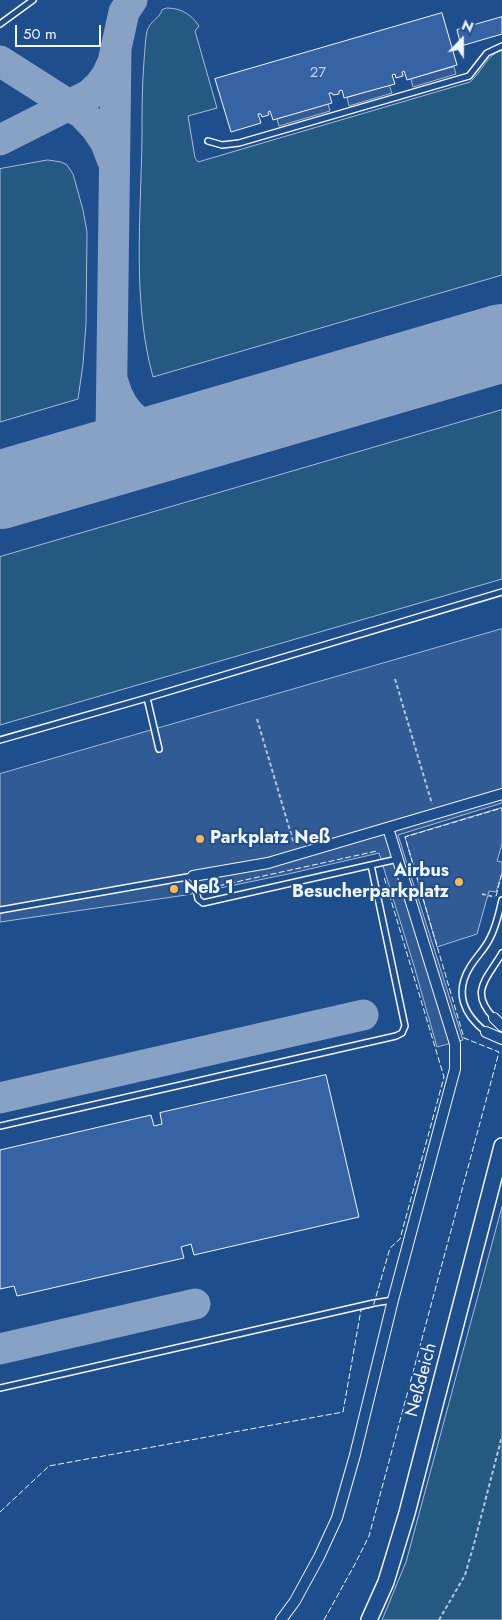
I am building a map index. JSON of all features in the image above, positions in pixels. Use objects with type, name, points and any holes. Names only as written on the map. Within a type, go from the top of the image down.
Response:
[{"type":"street","points":[[192,876],[268,863],[502,794]]},
{"type":"street","points":[[281,1620],[295,1600],[319,1557],[337,1518],[452,1080],[456,1054],[388,828]]},
{"type":"street","points":[[498,1019],[502,1026]]},
{"type":"street","points":[[486,1032],[502,1039]]},
{"type":"street","name":"Neßdeich","points":[[369,1620],[386,1582],[404,1522],[502,1146]]},
{"type":"lane","points":[[0,24],[33,0]]},
{"type":"lane","points":[[208,141],[222,145],[238,143],[469,76],[487,53],[502,46]]},
{"type":"lane","points":[[0,740],[502,592]]},
{"type":"lane","points":[[147,698],[159,749]]},
{"type":"lane","points":[[0,910],[192,876],[198,899],[203,903],[398,859]]},
{"type":"lane","points":[[0,1126],[400,1035],[404,1030],[405,1023],[371,865]]},
{"type":"lane","points":[[486,1032],[471,1019],[467,1011],[463,997],[463,984],[470,967],[490,938],[502,900]]},
{"type":"lane","points":[[498,1019],[483,1005],[481,987],[502,953]]},
{"type":"lane","points":[[0,1388],[393,1300]]},
{"type":"path","points":[[395,679],[435,814]]},
{"type":"path","points":[[257,719],[297,854]]},
{"type":"path","points":[[482,894],[495,898]]},
{"type":"path","points":[[439,1620],[465,1575],[502,1436]]},
{"type":"shaded area","points":[[167,8],[185,12],[199,26],[195,31],[217,108],[188,116],[195,158],[198,162],[470,82],[492,55],[502,50],[502,275],[153,377],[146,348],[140,288],[143,80],[147,31],[162,10]]},
{"type":"shaded area","points":[[454,67],[456,74],[413,87],[411,79]]},
{"type":"shaded area","points":[[389,85],[392,93],[349,106],[347,98]]},
{"type":"shaded area","points":[[328,104],[330,111],[279,126],[277,119]]},
{"type":"shaded area","points":[[48,160],[67,165],[73,174],[87,232],[86,324],[78,399],[0,422],[0,169]]},
{"type":"shaded area","points":[[502,410],[502,579],[0,725],[0,557]]},
{"type":"shaded area","name":"Parkplatz Neß","points":[[502,629],[502,803],[398,835],[463,1040],[437,1047],[379,853],[186,895],[0,922],[0,774]]},
{"type":"shaded area","name":"Airbus Besucherparkplatz","points":[[501,808],[502,844],[497,861],[502,862],[502,873],[496,892],[489,891],[477,934],[437,947],[405,837]]},
{"type":"shaded area","points":[[502,1207],[502,1620],[382,1620],[406,1562]]},
{"type":"building","points":[[442,13],[457,65],[407,80],[404,71],[402,72],[403,76],[396,78],[395,74],[392,75],[395,84],[344,98],[342,90],[339,91],[339,94],[333,95],[329,93],[332,103],[273,120],[270,111],[268,112],[269,115],[262,117],[261,114],[258,114],[261,123],[231,132],[215,79]]},
{"type":"building","points":[[502,17],[502,34],[461,46],[457,30]]},
{"type":"building","points":[[326,1075],[359,1217],[194,1255],[191,1244],[181,1247],[184,1258],[17,1296],[14,1286],[0,1289],[0,1150],[151,1115],[154,1126],[162,1124],[160,1113]]},
{"type":"taxiway","points":[[0,140],[89,95],[99,86],[113,62],[124,12],[132,0]]},
{"type":"taxiway","points":[[91,464],[106,454],[111,437],[116,49]]},
{"type":"taxiway","points":[[0,61],[83,114],[106,143],[112,159]]},
{"type":"taxiway","points":[[113,382],[117,395],[129,414],[156,431],[180,438]]},
{"type":"taxiway","points":[[0,1098],[363,1015]]},
{"type":"taxiway","points":[[0,1349],[195,1304]]},
{"type":"runway","points":[[0,490],[502,343]]},
{"type":"fence","points":[[324,1620],[369,1536],[499,1052],[464,1038],[405,837],[502,808]]},
{"type":"fence","points":[[204,889],[377,851]]},
{"type":"fence","points":[[496,896],[502,873]]},
{"type":"fence","points":[[0,1512],[49,1466],[343,1412],[361,1310],[373,1307],[390,1248],[400,1239],[444,1077],[384,877]]},
{"type":"place","name":"Parkplatz Neß","points":[[200,839]]},
{"type":"place","name":"Airbus Besucherparkplatz","points":[[459,882]]},
{"type":"place","name":"Neß 1","points":[[174,889]]}]
